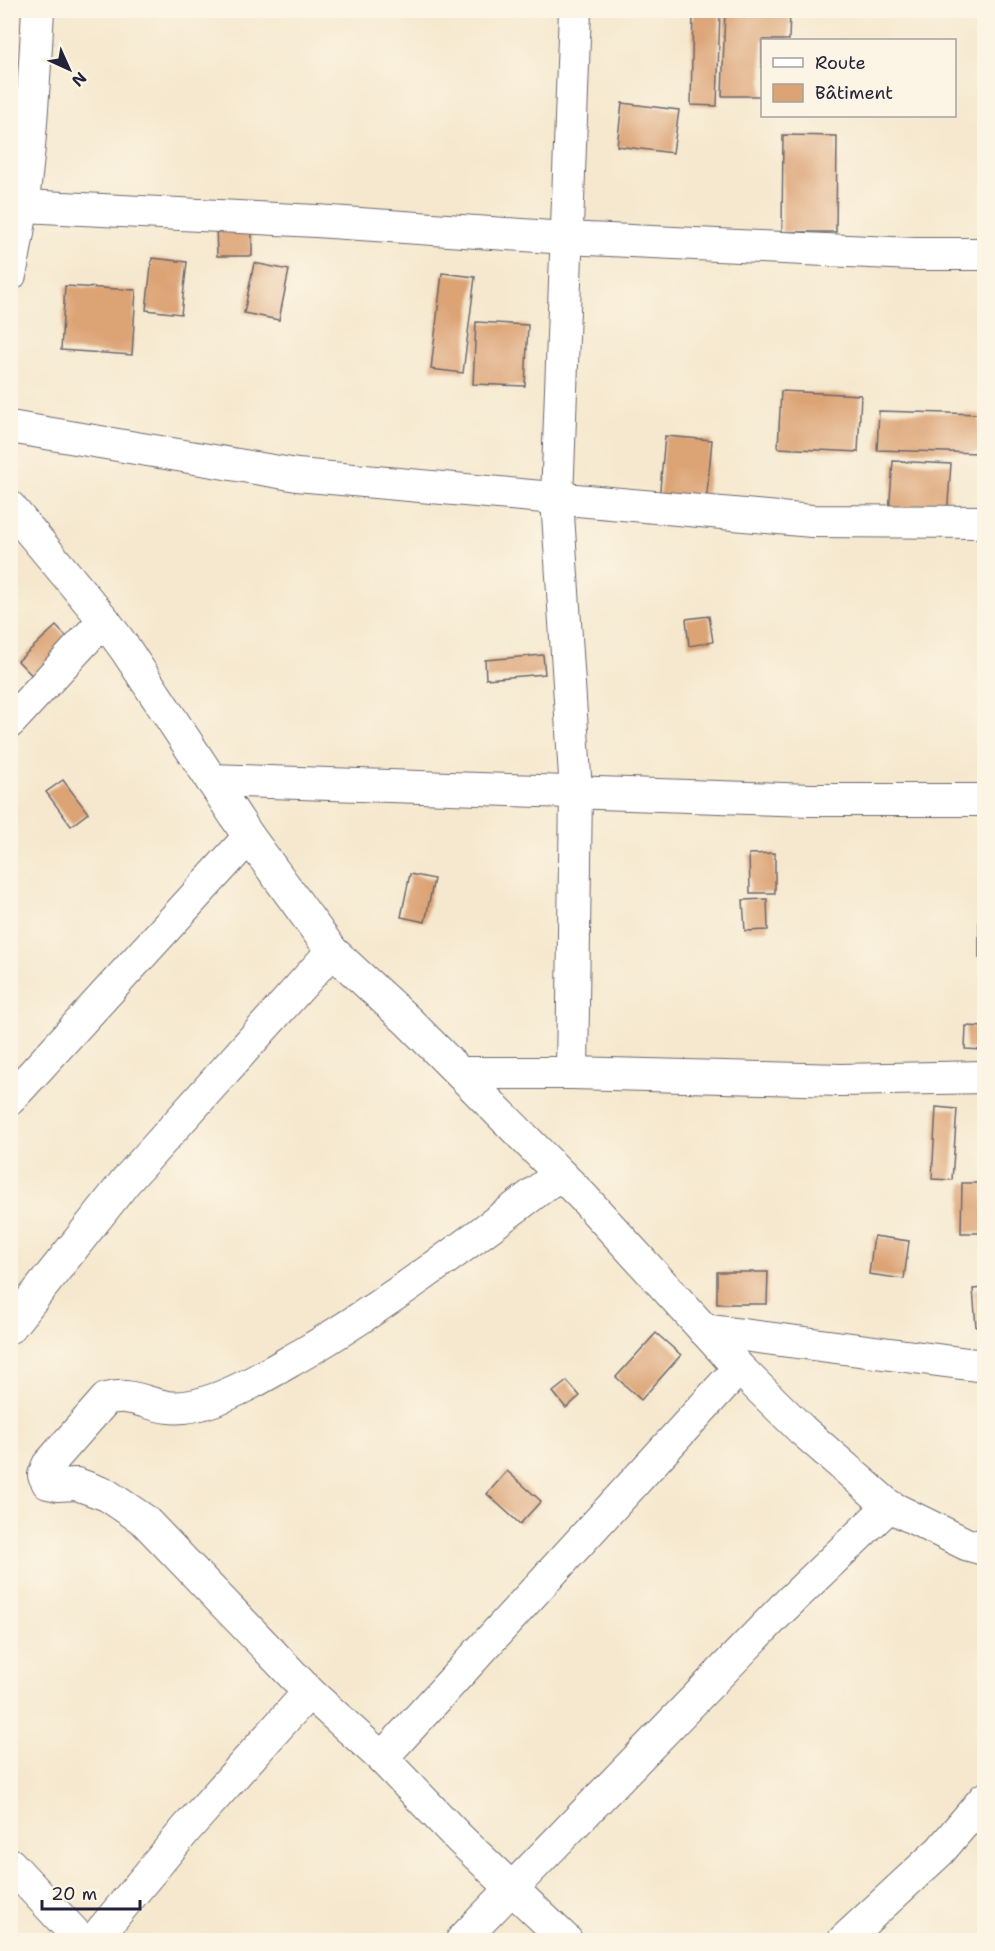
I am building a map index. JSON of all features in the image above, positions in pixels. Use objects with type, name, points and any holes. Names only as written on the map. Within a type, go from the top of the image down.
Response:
[{"type":"street","points":[[10,275],[24,206],[30,151],[23,48],[38,10]]},
{"type":"street","points":[[572,1073],[576,792],[557,499],[575,10]]},
{"type":"street","points":[[24,206],[316,221],[566,238],[914,254],[984,254]]},
{"type":"street","points":[[10,427],[297,476],[812,521],[984,522]]},
{"type":"street","points":[[10,507],[104,620],[167,710],[249,837],[332,951],[408,1021],[560,1174],[739,1368],[802,1430],[889,1506],[966,1544],[984,1550]]},
{"type":"street","points":[[10,722],[104,620]]},
{"type":"street","points":[[211,780],[812,800],[984,800]]},
{"type":"street","points":[[10,1099],[249,837]]},
{"type":"street","points":[[10,1327],[125,1182],[332,951]]},
{"type":"street","points":[[460,1073],[572,1073],[841,1080],[984,1077]]},
{"type":"street","points":[[560,1174],[459,1250],[358,1321],[269,1374],[215,1400],[191,1407],[169,1407],[131,1397],[118,1396],[106,1399],[48,1465],[44,1475],[48,1483],[77,1485],[107,1495],[144,1520],[309,1692],[382,1758],[511,1889],[566,1941]]},
{"type":"street","points":[[704,1330],[984,1366]]},
{"type":"street","points":[[382,1758],[739,1368]]},
{"type":"street","points":[[462,1941],[782,1609],[889,1506]]},
{"type":"street","points":[[94,1941],[187,1828],[309,1692]]},
{"type":"street","points":[[844,1941],[940,1851],[984,1799]]},
{"type":"street","points":[[10,1864],[81,1941]]},
{"type":"building","points":[[693,10],[720,10],[717,106],[691,105]]},
{"type":"building","points":[[725,10],[790,10],[789,39],[761,39],[761,96],[722,96]]},
{"type":"building","points":[[622,103],[679,110],[673,153],[617,146]]},
{"type":"building","points":[[783,135],[837,136],[836,232],[782,232]]},
{"type":"building","points":[[216,225],[252,225],[252,256],[217,256]]},
{"type":"building","points":[[152,258],[187,262],[181,314],[146,310]]},
{"type":"building","points":[[254,263],[289,270],[279,320],[244,313]]},
{"type":"building","points":[[442,273],[475,277],[463,373],[431,369]]},
{"type":"building","points":[[65,286],[136,290],[132,355],[61,350]]},
{"type":"building","points":[[476,322],[528,325],[525,386],[473,384]]},
{"type":"building","points":[[781,391],[861,395],[858,452],[778,448]]},
{"type":"building","points":[[879,411],[980,414],[979,453],[877,450]]},
{"type":"building","points":[[665,436],[712,440],[706,504],[659,500]]},
{"type":"building","points":[[893,461],[951,464],[947,515],[889,512]]},
{"type":"building","points":[[709,616],[713,642],[689,646],[686,619]]},
{"type":"building","points":[[56,626],[85,656],[47,691],[18,661]]},
{"type":"building","points":[[543,655],[545,674],[486,679],[485,660]]},
{"type":"building","points":[[63,780],[88,813],[71,826],[46,792]]},
{"type":"building","points":[[775,853],[775,893],[750,893],[749,854]]},
{"type":"building","points":[[410,874],[434,879],[425,922],[401,917]]},
{"type":"building","points":[[767,899],[768,930],[745,931],[743,900]]},
{"type":"building","points":[[979,902],[984,902],[984,958],[979,958]]},
{"type":"building","points":[[966,1026],[984,1027],[984,1050],[965,1049]]},
{"type":"building","points":[[936,1107],[957,1109],[952,1180],[932,1179]]},
{"type":"building","points":[[962,1183],[984,1183],[984,1233],[961,1233]]},
{"type":"building","points":[[874,1236],[909,1241],[904,1279],[869,1274]]},
{"type":"building","points":[[717,1272],[768,1272],[767,1304],[717,1304]]},
{"type":"building","points":[[984,1288],[984,1326],[976,1327],[973,1289]]},
{"type":"building","points":[[656,1333],[681,1355],[641,1400],[616,1377]]},
{"type":"building","points":[[567,1381],[580,1396],[566,1408],[553,1392]]},
{"type":"building","points":[[507,1471],[541,1501],[520,1524],[487,1494]]}]
